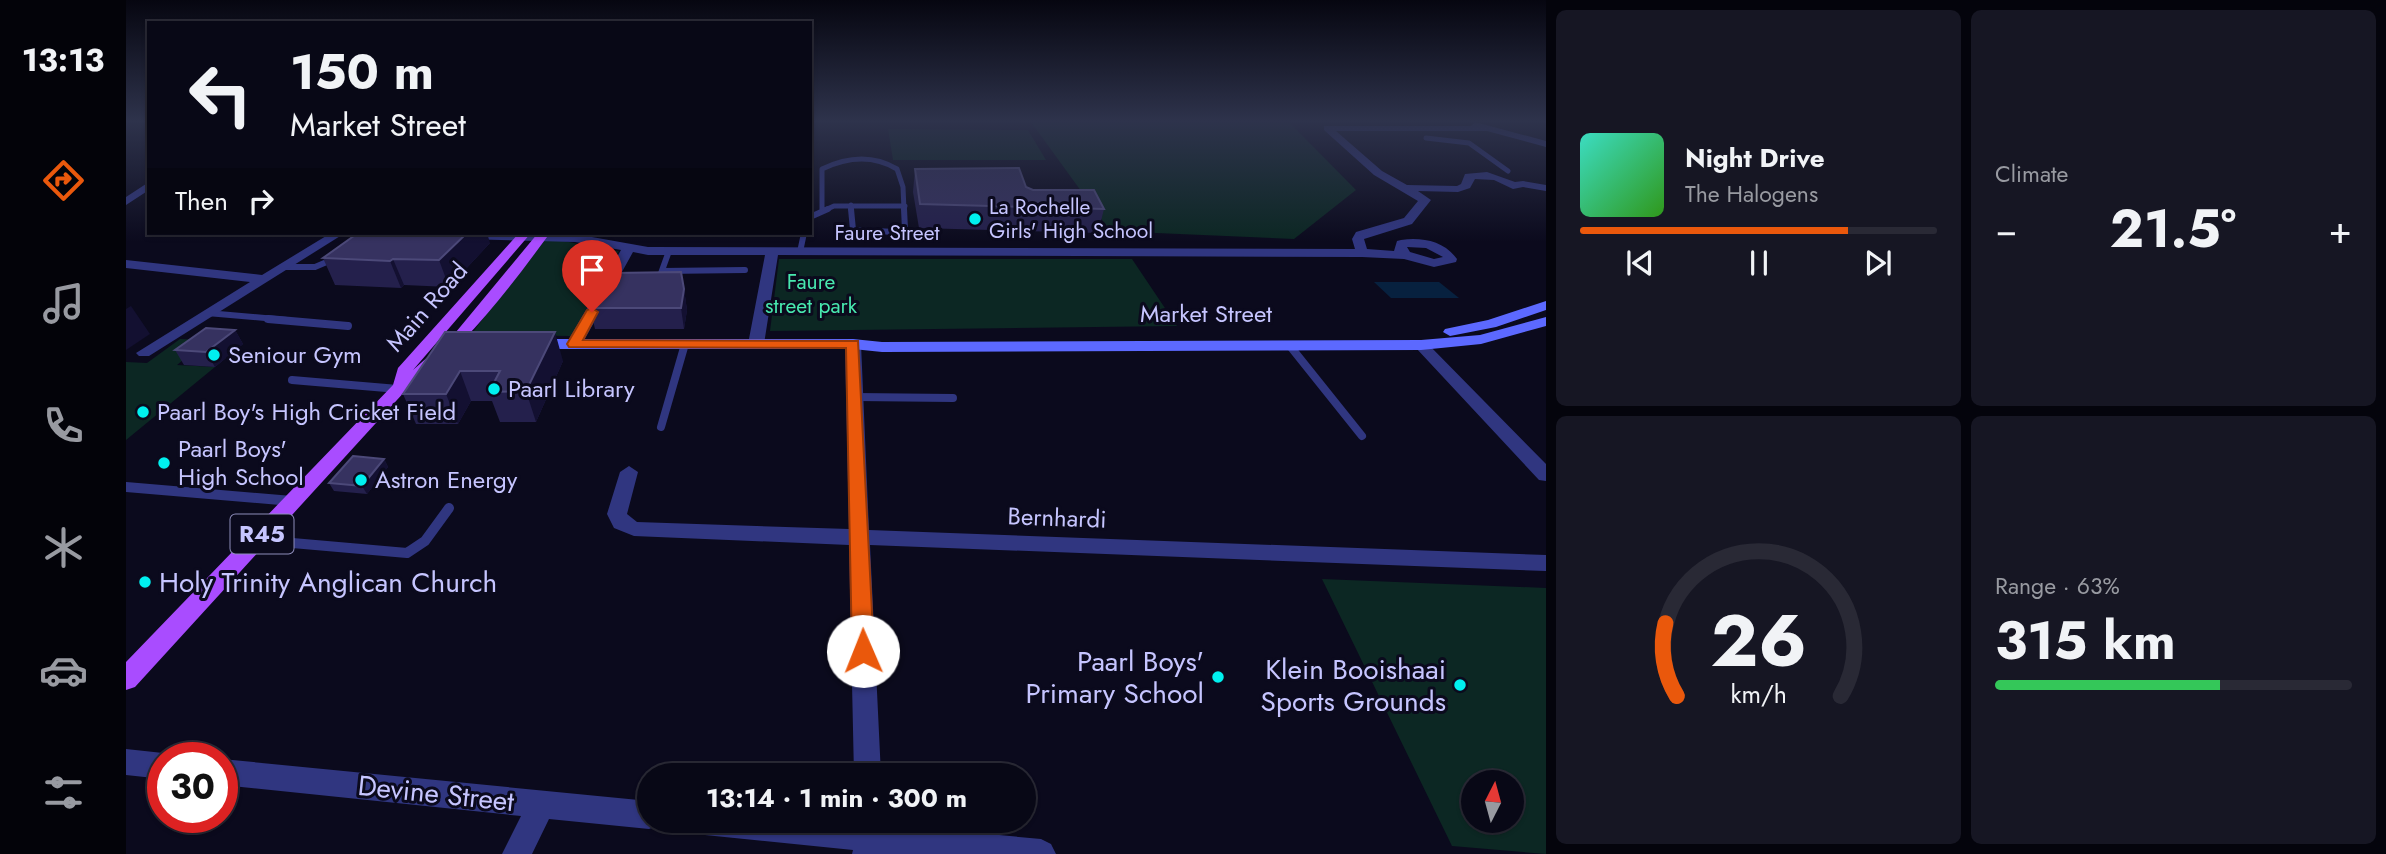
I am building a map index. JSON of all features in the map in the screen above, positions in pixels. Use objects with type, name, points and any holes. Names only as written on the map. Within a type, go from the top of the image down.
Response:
[{"type":"main road","name":"Main Road","points":[[399,387],[404,371],[427,343],[533,235]]},
{"type":"main road","name":"Main Road","points":[[126,679],[399,387],[424,372],[452,344],[533,235]]},
{"type":"main road","name":"Market Street","points":[[858,344],[883,339],[1404,335],[1478,327],[1546,305]]},
{"type":"main road","name":"Market Street","points":[[518,344],[858,344],[882,348],[1421,345],[1481,339],[1542,325]]},
{"type":"main road","points":[[427,343],[471,344]]},
{"type":"street","points":[[1362,253],[1358,239],[1360,235],[1412,218],[1425,200],[1410,188],[1378,173],[1365,162]]},
{"type":"street","points":[[1410,188],[1462,188],[1469,176],[1496,177],[1542,187]]},
{"type":"street","points":[[1496,177],[1512,191],[1542,187]]},
{"type":"street","points":[[126,202],[145,183]]},
{"type":"street","points":[[144,353],[336,235]]},
{"type":"street","name":"Faure Street","points":[[533,235],[575,238],[628,249],[669,251],[1405,255]]},
{"type":"street","points":[[574,344],[628,249]]},
{"type":"street","points":[[756,344],[772,252]]},
{"type":"street","points":[[126,264],[262,279]]},
{"type":"street","points":[[858,344],[856,397],[867,763]]},
{"type":"street","points":[[1421,345],[1546,475]]},
{"type":"street","name":"Bernhardi","points":[[629,472],[617,514],[621,523],[634,529],[1546,563]]},
{"type":"street","points":[[126,762],[147,764]]},
{"type":"street","name":"Devine Street","points":[[238,774],[637,814]]},
{"type":"street","points":[[517,854],[542,804]]},
{"type":"street","points":[[827,833],[1041,854]]},
{"type":"lane","points":[[822,209],[819,171],[845,162]]},
{"type":"lane","points":[[851,205],[853,230],[883,232],[905,229],[905,206],[897,169],[885,162]]},
{"type":"lane","points":[[1495,162],[1508,171]]},
{"type":"lane","points":[[812,216],[822,209],[851,205],[905,206]]},
{"type":"lane","points":[[800,252],[804,235]]},
{"type":"lane","points":[[656,288],[669,251]]},
{"type":"lane","points":[[282,267],[315,267],[343,253]]},
{"type":"lane","points":[[662,271],[745,270]]},
{"type":"lane","points":[[207,313],[348,326]]},
{"type":"lane","points":[[661,427],[685,344]]},
{"type":"lane","points":[[1290,346],[1362,436]]},
{"type":"lane","points":[[292,380],[399,387]]},
{"type":"lane","points":[[856,397],[953,398]]},
{"type":"lane","points":[[126,486],[293,501]]},
{"type":"lane","points":[[256,540],[407,553],[425,541],[449,508]]},
{"type":"green space","points":[[1060,162],[1328,162],[1356,190],[1294,239],[1110,231]]},
{"type":"green space","points":[[540,239],[619,251],[571,336],[471,335]]},
{"type":"green space","name":"Faure street park","points":[[779,259],[1132,259],[1177,326],[770,331]]},
{"type":"green space","name":"Paarl Boy's High Cricket Field","points":[[180,339],[207,340],[177,365],[215,367],[126,440],[126,362],[147,363]]},
{"type":"green space","name":"Klein Booishaai Sports Grounds","points":[[1322,579],[1546,588],[1546,854],[1452,846]]},
{"type":"water","points":[[1374,282],[1439,282],[1459,298],[1391,298]]},
{"type":"building","points":[[1019,168],[1026,187],[1033,190],[1094,190],[1104,209],[920,204],[915,169]]},
{"type":"building","points":[[355,235],[465,235],[439,260],[323,258]]},
{"type":"building","points":[[681,272],[684,289],[681,308],[590,308],[613,273]]},
{"type":"building","points":[[206,328],[235,330],[206,352],[175,350]]},
{"type":"building","points":[[445,332],[555,332],[526,391],[489,392],[500,371],[460,371],[446,394],[403,394]]},
{"type":"building","points":[[353,456],[384,459],[362,486],[329,483]]},
{"type":"place","name":"La Rochelle Girls' High School","points":[[975,219]]},
{"type":"place","name":"Seniour Gym","points":[[214,355]]},
{"type":"place","name":"Paarl Library","points":[[494,389]]},
{"type":"place","name":"Paarl Boy's High Cricket Field","points":[[143,412]]},
{"type":"place","name":"Paarl Boys' High School","points":[[164,463]]},
{"type":"place","name":"Astron Energy","points":[[361,480]]},
{"type":"place","name":"Holy Trinity Anglican Church","points":[[145,582]]},
{"type":"place","name":"Paarl Boys' Primary School","points":[[1218,677]]},
{"type":"place","name":"Klein Booishaai Sports Grounds","points":[[1460,685]]},
{"type":"route","points":[[592,312],[574,344],[853,344],[863,651]]}]
